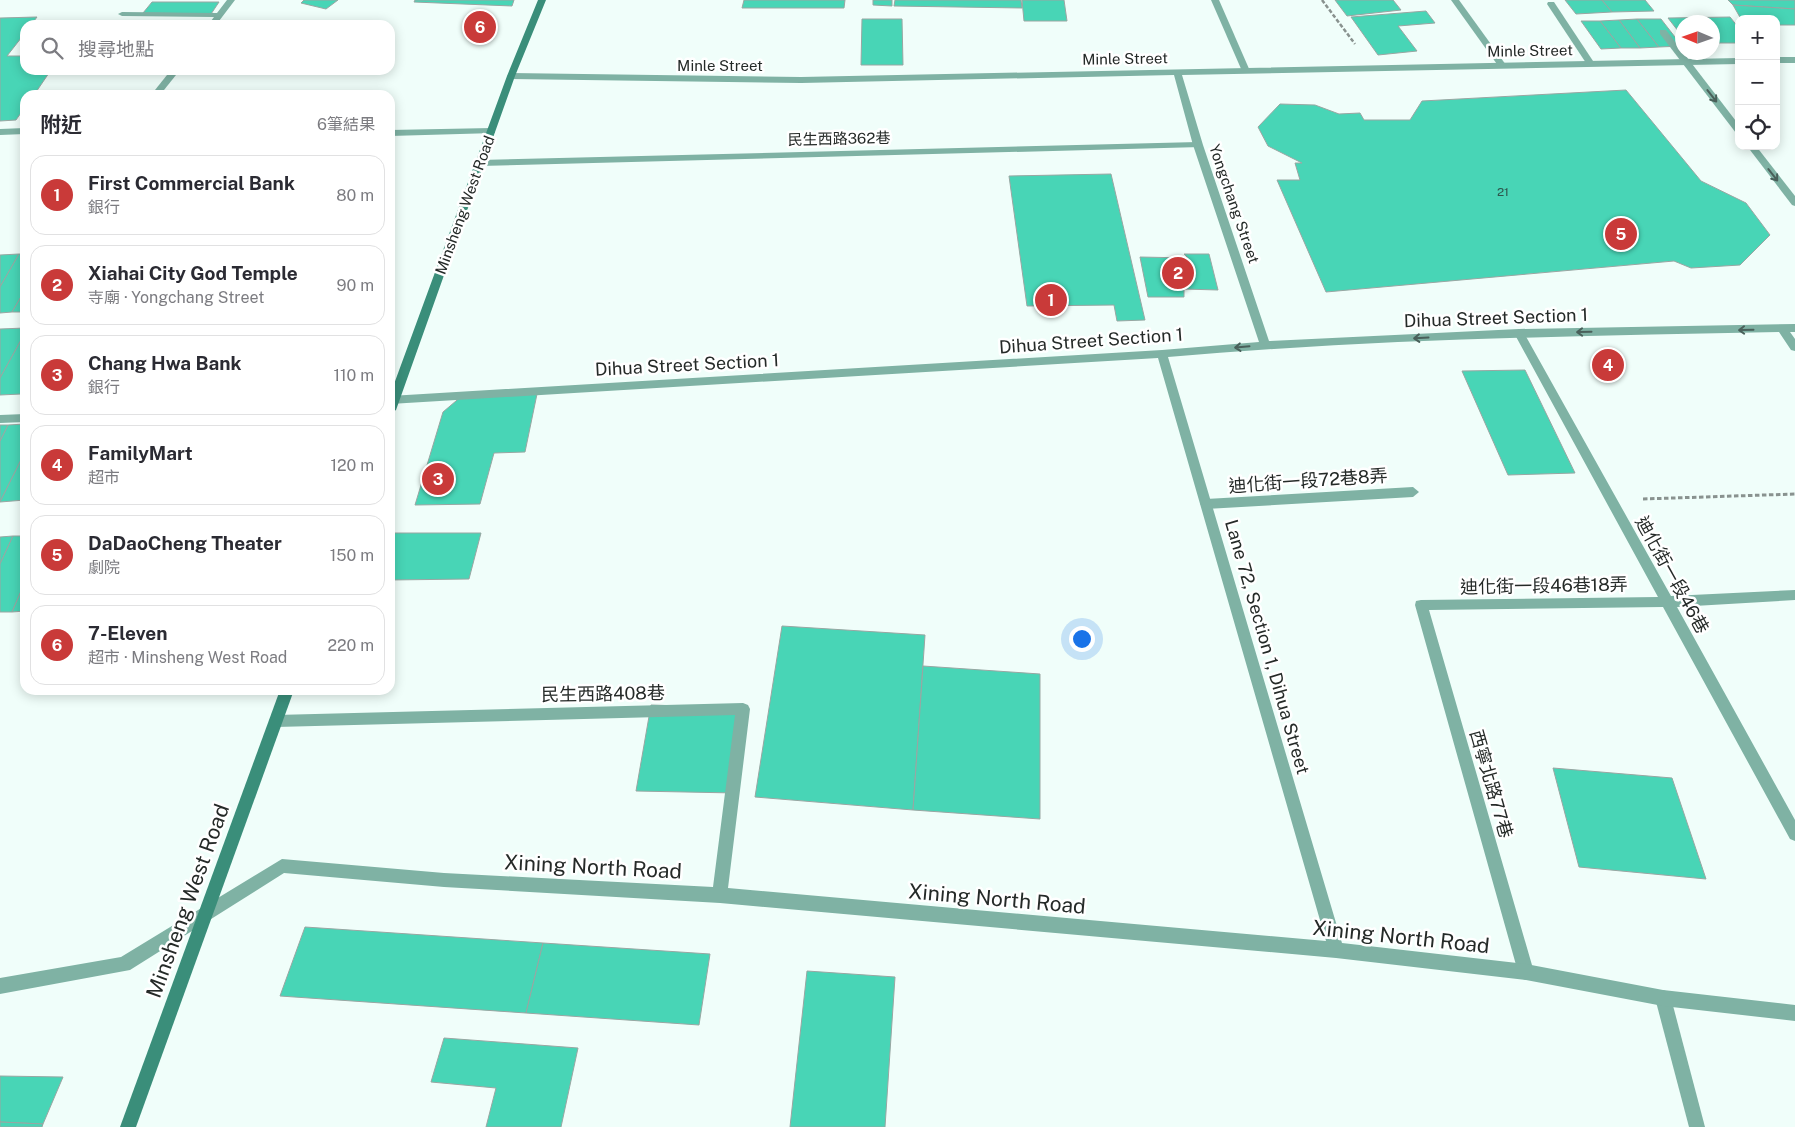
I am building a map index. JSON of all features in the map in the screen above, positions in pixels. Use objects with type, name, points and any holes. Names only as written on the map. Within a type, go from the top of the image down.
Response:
[{"type":"street","points":[[216,20],[231,0]]},
{"type":"street","name":"Minsheng West Road","points":[[395,392],[511,76],[542,0]]},
{"type":"street","points":[[1215,0],[1246,70]]},
{"type":"street","points":[[1455,0],[1502,65]]},
{"type":"street","points":[[1551,4],[1591,64]]},
{"type":"street","points":[[122,14],[220,15]]},
{"type":"street","points":[[1663,32],[1735,125]]},
{"type":"street","points":[[1780,60],[1795,60]]},
{"type":"street","name":"Minle Street","points":[[511,76],[801,80],[1735,61]]},
{"type":"street","name":"Yongchang Street","points":[[1177,72],[1198,145],[1265,345]]},
{"type":"street","points":[[159,90],[172,75]]},
{"type":"street","points":[[0,132],[20,131]]},
{"type":"street","points":[[395,133],[492,131]]},
{"type":"street","name":"民生西路362巷","points":[[480,163],[1198,145]]},
{"type":"street","points":[[1754,150],[1795,203]]},
{"type":"street","name":"Dihua Street Section 1","points":[[395,403],[1162,354],[1265,345],[1519,333],[1795,328]]},
{"type":"street","points":[[1782,329],[1795,346]]},
{"type":"street","name":"迪化街一段46巷","points":[[1519,333],[1795,834]]},
{"type":"street","name":"Lane 72, Section 1, Dihua Street","points":[[1162,354],[1336,950]]},
{"type":"street","points":[[0,419],[20,418]]},
{"type":"street","name":"迪化街一段72巷8弄","points":[[1206,504],[1413,492]]},
{"type":"street","name":"迪化街一段46巷18弄","points":[[1421,605],[1667,602],[1795,595]]},
{"type":"street","name":"西寧北路77巷","points":[[1421,605],[1526,972]]},
{"type":"street","name":"Minsheng West Road","points":[[128,1127],[285,695]]},
{"type":"street","name":"民生西路408巷","points":[[276,721],[743,709],[720,895]]},
{"type":"street","name":"Xining North Road","points":[[0,986],[124,964],[282,866],[444,880],[720,895],[1336,950],[1526,972],[1663,998],[1795,1013]]},
{"type":"street","points":[[1663,998],[1698,1127]]},
{"type":"path","points":[[1322,0],[1374,68]]},
{"type":"path","points":[[1611,500],[1795,494]]},
{"type":"building","points":[[304,0],[338,0],[326,9],[301,3]]},
{"type":"building","points":[[415,0],[514,0],[512,6],[414,2]]},
{"type":"building","points":[[744,0],[845,0],[844,8],[742,8]]},
{"type":"building","points":[[873,0],[892,0],[892,6],[873,5]]},
{"type":"building","points":[[895,0],[1021,0],[1022,8],[894,6]]},
{"type":"building","points":[[1022,0],[1064,0],[1067,21],[1024,21]]},
{"type":"building","points":[[1335,0],[1393,0],[1401,10],[1347,16]]},
{"type":"building","points":[[1565,0],[1602,0],[1612,12],[1576,14]]},
{"type":"building","points":[[1602,0],[1645,0],[1654,11],[1612,12]]},
{"type":"building","points":[[1728,0],[1795,0],[1795,9],[1733,5]]},
{"type":"building","points":[[152,2],[219,2],[211,14],[143,13]]},
{"type":"building","points":[[1733,5],[1795,9],[1795,25],[1780,25],[1780,15],[1739,15]]},
{"type":"building","points":[[1426,11],[1435,23],[1398,26],[1417,51],[1378,55],[1351,17]]},
{"type":"building","points":[[37,17],[35,20],[20,20],[20,39],[7,56],[20,56],[20,75],[48,75],[37,90],[20,90],[20,114],[16,120],[0,121],[0,18]]},
{"type":"building","points":[[1720,17],[1730,17],[1735,23],[1735,43],[1720,43]]},
{"type":"building","points":[[1668,18],[1675,18],[1675,27]]},
{"type":"building","points":[[862,19],[902,19],[903,65],[861,65]]},
{"type":"building","points":[[1637,19],[1659,47],[1640,48],[1619,20]]},
{"type":"building","points":[[1637,19],[1661,19],[1675,37],[1675,46],[1659,47]]},
{"type":"building","points":[[1619,20],[1640,48],[1621,48],[1600,21]]},
{"type":"building","points":[[1581,21],[1600,21],[1621,48],[1601,49]]},
{"type":"building","points":[[1626,90],[1701,181],[1746,203],[1770,235],[1740,265],[1691,268],[1674,261],[1326,292],[1277,180],[1300,180],[1295,163],[1302,163],[1268,146],[1258,127],[1280,104],[1315,105],[1339,114],[1360,113],[1364,120],[1410,120],[1422,101]]},
{"type":"building","points":[[1111,174],[1145,320],[1117,321],[1114,305],[1027,306],[1009,176]]},
{"type":"building","points":[[19,254],[0,287],[0,255]]},
{"type":"building","points":[[20,254],[20,298],[12,312],[0,313],[0,287]]},
{"type":"building","points":[[1184,254],[1209,254],[1218,290],[1184,289],[1184,297],[1148,297],[1140,257],[1188,258]]},
{"type":"building","points":[[20,298],[20,312],[12,312]]},
{"type":"building","points":[[20,328],[20,342],[0,378],[0,329]]},
{"type":"building","points":[[20,342],[20,394],[0,395],[0,378]]},
{"type":"building","points":[[1525,370],[1575,473],[1508,475],[1462,371]]},
{"type":"building","points":[[537,394],[525,452],[494,453],[480,504],[415,505],[443,412],[463,395]]},
{"type":"building","points":[[20,424],[20,462],[0,502],[0,441],[8,425]]},
{"type":"building","points":[[0,425],[8,425],[0,441]]},
{"type":"building","points":[[20,462],[20,500],[0,502]]},
{"type":"building","points":[[395,533],[481,533],[469,579],[395,580]]},
{"type":"building","points":[[13,536],[0,564],[0,537]]},
{"type":"building","points":[[13,536],[20,536],[20,594],[12,612],[0,612],[0,564]]},
{"type":"building","points":[[20,594],[20,611],[12,612]]},
{"type":"building","points":[[782,626],[925,635],[913,810],[755,797]]},
{"type":"building","points":[[923,666],[1040,674],[1040,819],[913,810]]},
{"type":"building","points":[[651,705],[744,708],[735,793],[636,791]]},
{"type":"building","points":[[1553,768],[1672,778],[1706,879],[1579,867]]},
{"type":"building","points":[[305,927],[543,943],[526,1013],[280,996]]},
{"type":"building","points":[[543,943],[710,954],[699,1025],[526,1013]]},
{"type":"building","points":[[807,971],[895,977],[885,1127],[790,1127]]},
{"type":"building","points":[[444,1038],[578,1048],[561,1127],[486,1127],[496,1088],[431,1082]]},
{"type":"building","points":[[0,1076],[63,1077],[43,1124],[0,1122]]},
{"type":"building","points":[[0,1122],[43,1124],[42,1127],[0,1127]]},
{"type":"place","name":"7-Eleven","points":[[480,27]]},
{"type":"place","name":"DaDaoCheng Theater","points":[[1621,234]]},
{"type":"place","name":"Xiahai City God Temple","points":[[1178,273]]},
{"type":"place","name":"First Commercial Bank","points":[[1051,300]]},
{"type":"place","name":"FamilyMart","points":[[1608,365]]},
{"type":"place","name":"Chang Hwa Bank","points":[[438,479]]}]
